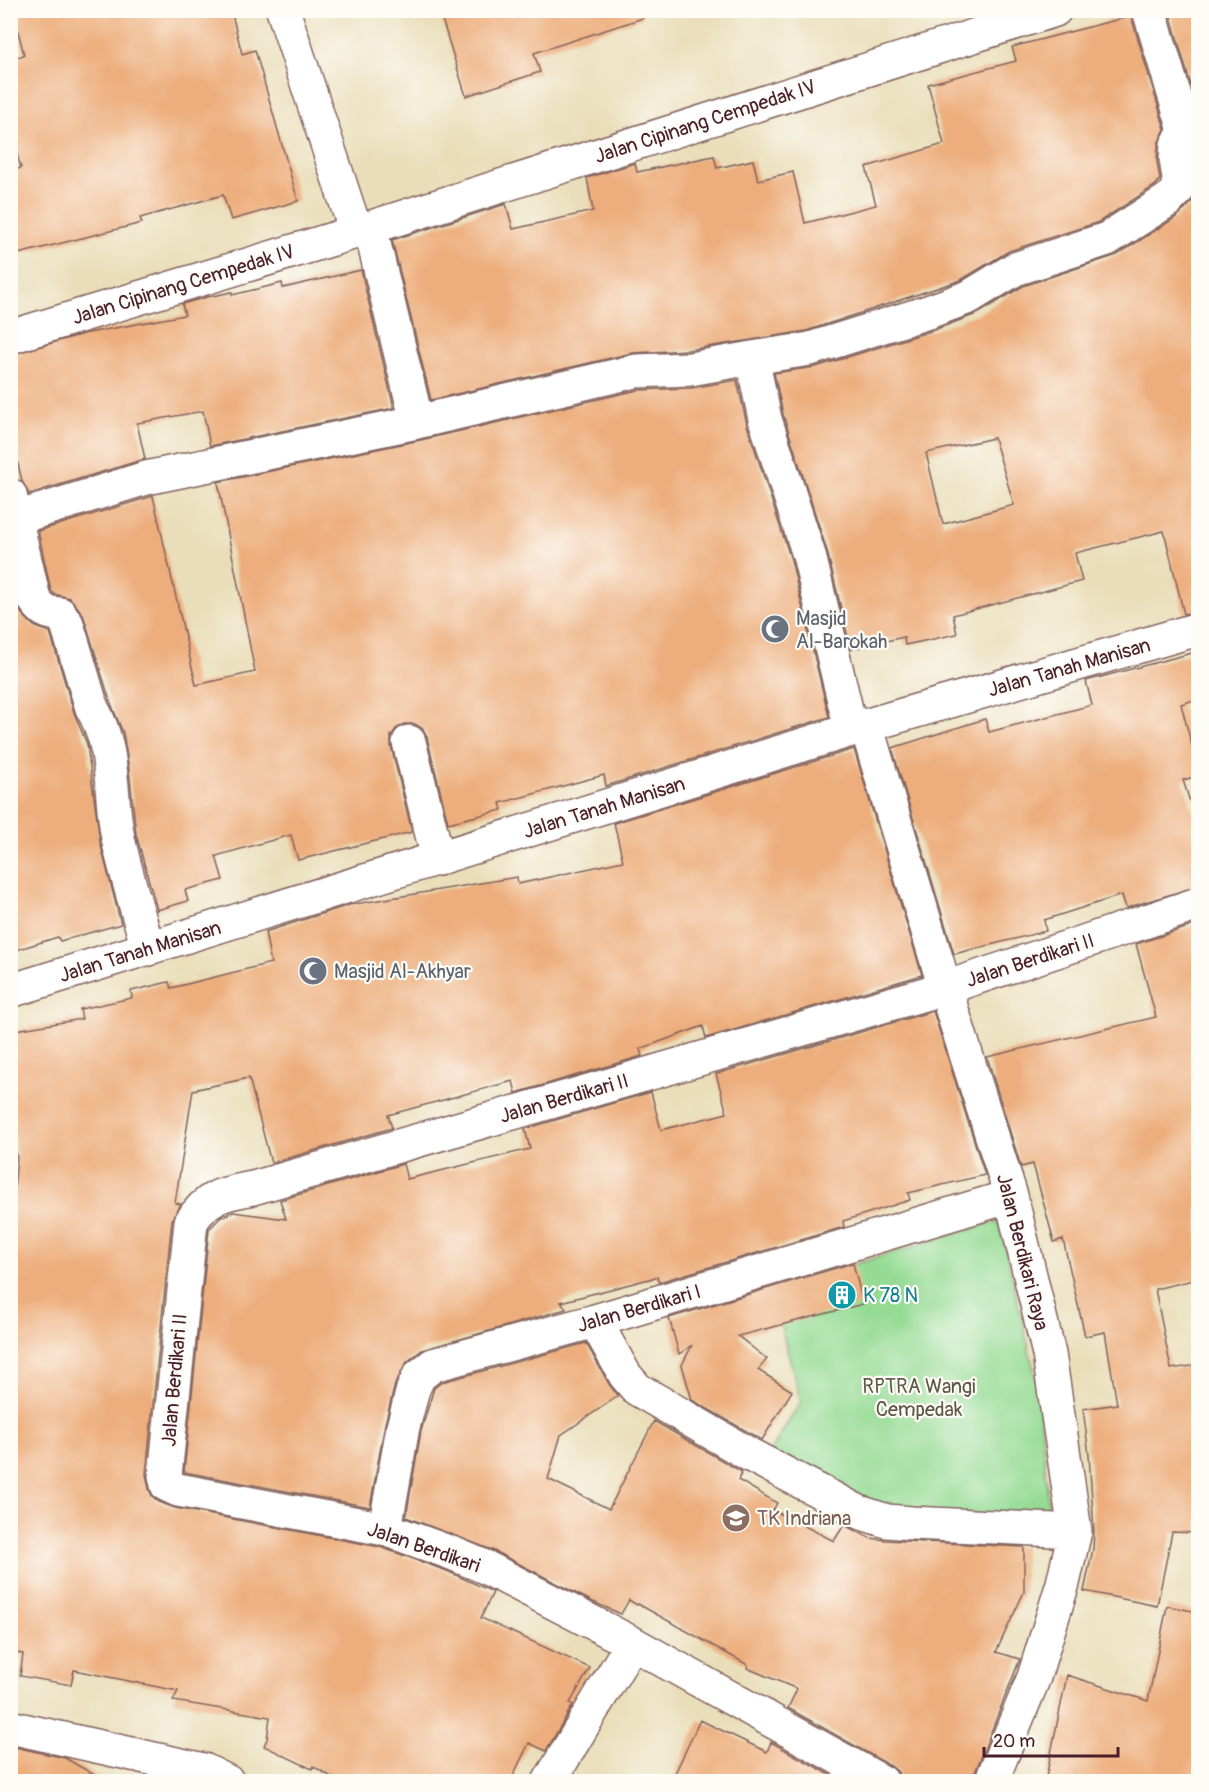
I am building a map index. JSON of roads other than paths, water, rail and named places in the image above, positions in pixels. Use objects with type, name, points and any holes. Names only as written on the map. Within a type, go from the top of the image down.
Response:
[{"type":"street","points":[[283,10],[363,230],[417,422]]},
{"type":"street","name":"Jalan Cipinang Cempedak IV","points":[[10,337],[363,230],[1055,10]]},
{"type":"street","points":[[148,949],[118,837],[109,748],[99,719],[92,708],[67,624],[60,614],[41,609],[34,599],[12,511],[146,478],[417,422],[636,371],[690,369],[810,349],[969,297],[1015,269],[1107,239],[1168,200],[1177,191],[1179,179],[1177,146],[1183,136],[1184,127],[1149,10]]},
{"type":"street","name":"Jalan Berdikari Raya","points":[[752,358],[765,419],[809,555],[858,728],[945,988],[1011,1196],[1049,1354],[1076,1531],[1064,1584],[1034,1677],[991,1782]]},
{"type":"street","name":"Jalan Tanah Manisan","points":[[10,991],[858,728],[1198,629]]},
{"type":"street","points":[[409,742],[438,859]]},
{"type":"street","name":"Jalan Berdikari II","points":[[167,1485],[165,1476],[188,1236],[191,1222],[201,1207],[222,1194],[253,1188],[945,988],[1198,904]]},
{"type":"street","name":"Jalan Berdikari I","points":[[386,1529],[402,1427],[413,1389],[419,1376],[434,1365],[595,1322],[1011,1196]]},
{"type":"street","points":[[595,1322],[625,1375],[637,1389],[750,1455],[859,1512],[887,1521],[912,1524],[1076,1531]]},
{"type":"street","name":"Jalan Berdikari","points":[[167,1485],[178,1490],[386,1529],[485,1567],[632,1643],[882,1782]]},
{"type":"street","points":[[549,1782],[632,1643]]},
{"type":"street","points":[[10,1727],[210,1778]]},
{"type":"place","name":"Masjid Al-Barokah","points":[[775,629]]},
{"type":"place","name":"Masjid Al-Akhyar","points":[[313,971]]},
{"type":"place","name":"K 78 N","points":[[842,1295]]},
{"type":"place","name":"TK Indriana","points":[[736,1518]]},
{"type":"park label","name":"RPTRA Wangi Cempedak","points":[[919,1398]]}]
